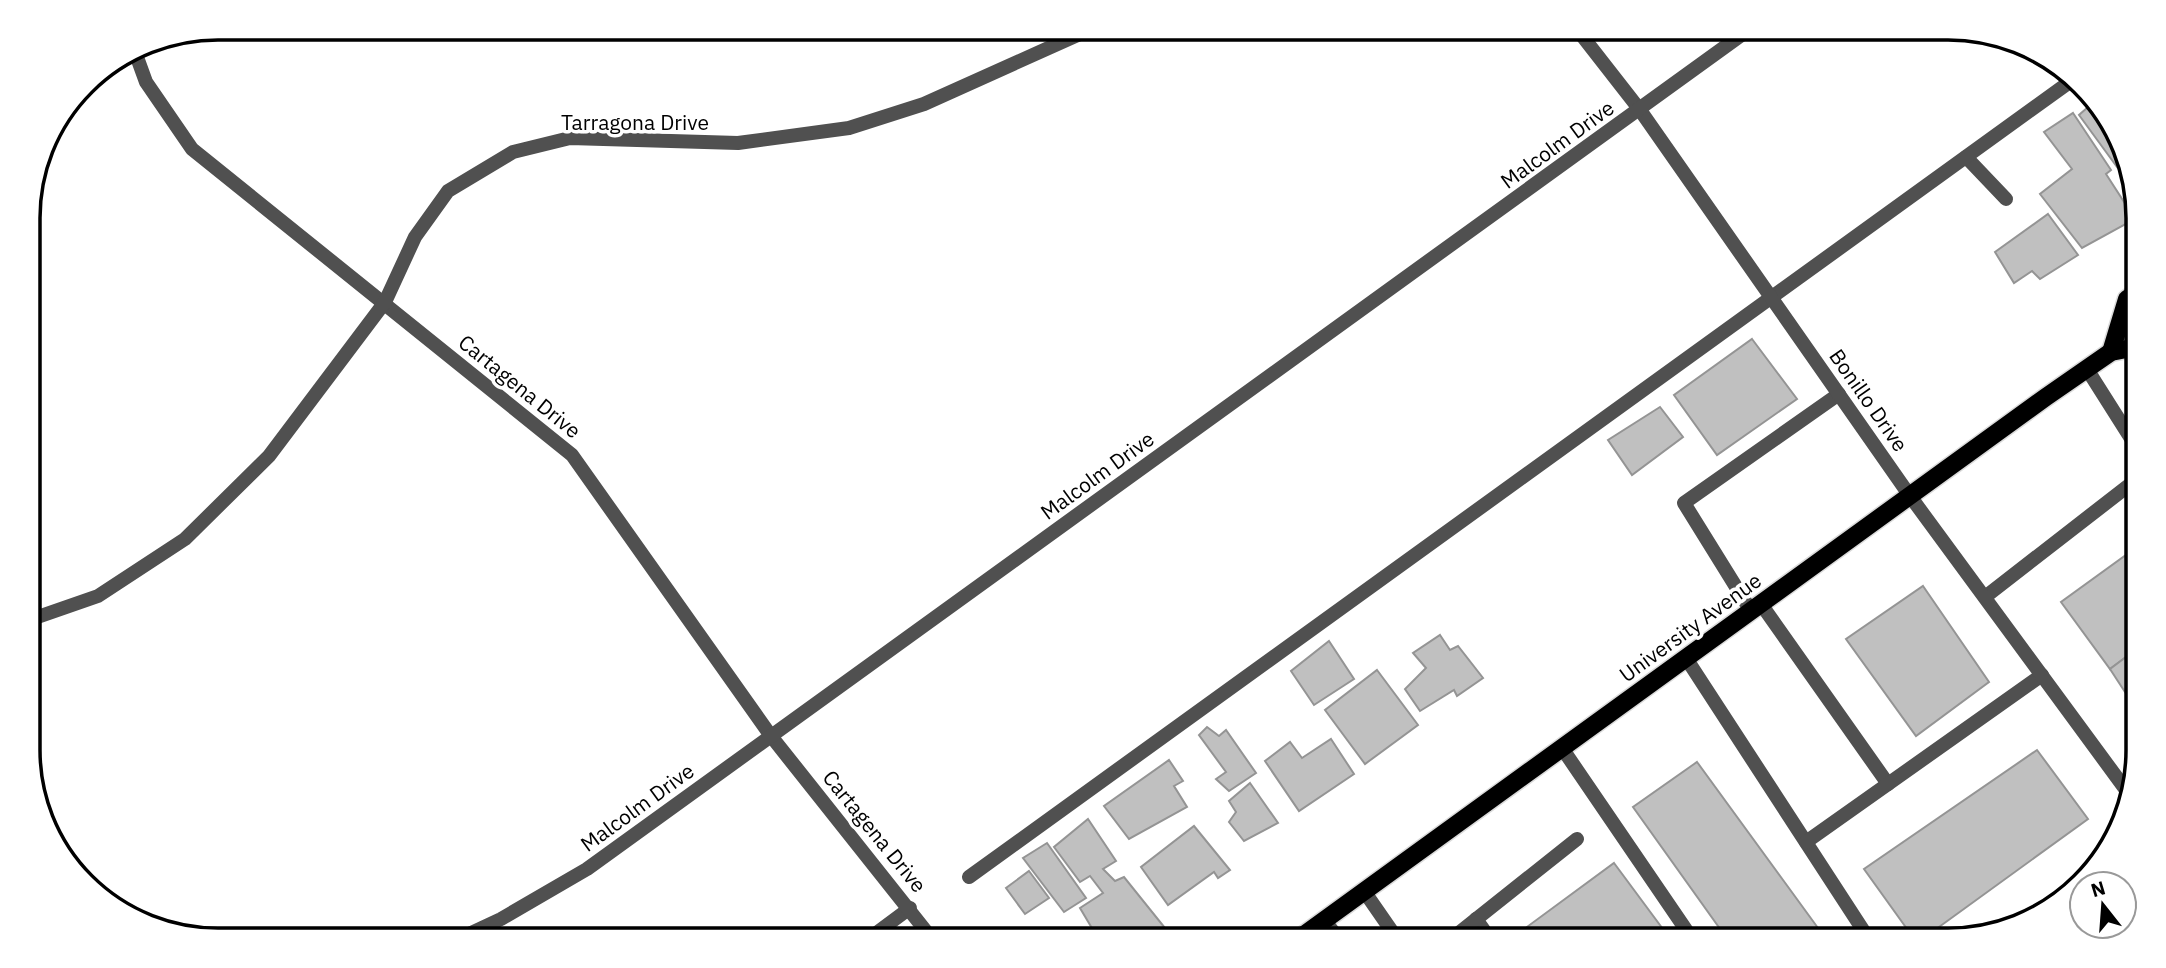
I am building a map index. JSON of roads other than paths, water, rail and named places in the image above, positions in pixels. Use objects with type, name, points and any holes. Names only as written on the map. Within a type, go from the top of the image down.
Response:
[{"type":"main road","points":[[2111,352],[2126,302]]},
{"type":"main road","name":"University Avenue","points":[[1314,927],[2087,369],[2111,352],[2126,349]]},
{"type":"street","name":"Tarragona Drive","points":[[40,616],[98,596],[185,539],[268,456],[385,302],[415,237],[449,191],[513,152],[570,138],[738,143],[849,128],[924,104],[1066,40]]},
{"type":"street","name":"Bonillo Drive","points":[[1585,40],[1640,110],[1910,496],[2122,785]]},
{"type":"street","name":"Malcolm Drive","points":[[482,928],[587,869],[1736,40]]},
{"type":"street","name":"Cartagena Drive","points":[[138,60],[146,82],[192,149],[572,455],[771,736],[924,928]]},
{"type":"street","points":[[969,877],[2066,85]]},
{"type":"street","points":[[1966,157],[2006,199]]},
{"type":"street","points":[[2087,369],[2126,431]]},
{"type":"street","points":[[1839,394],[1684,503],[1756,607],[1888,784]]},
{"type":"street","points":[[1985,597],[2126,488]]},
{"type":"street","points":[[1686,658],[1861,927]]},
{"type":"street","points":[[1806,842],[2042,675]]},
{"type":"street","points":[[1562,748],[1684,927]]},
{"type":"street","points":[[1466,927],[1577,839]]},
{"type":"street","points":[[1364,891],[1389,927]]},
{"type":"street","points":[[884,928],[910,908]]},
{"type":"street","points":[[1476,919],[1482,927]]},
{"type":"street","points":[[1324,920],[1330,927]]}]
